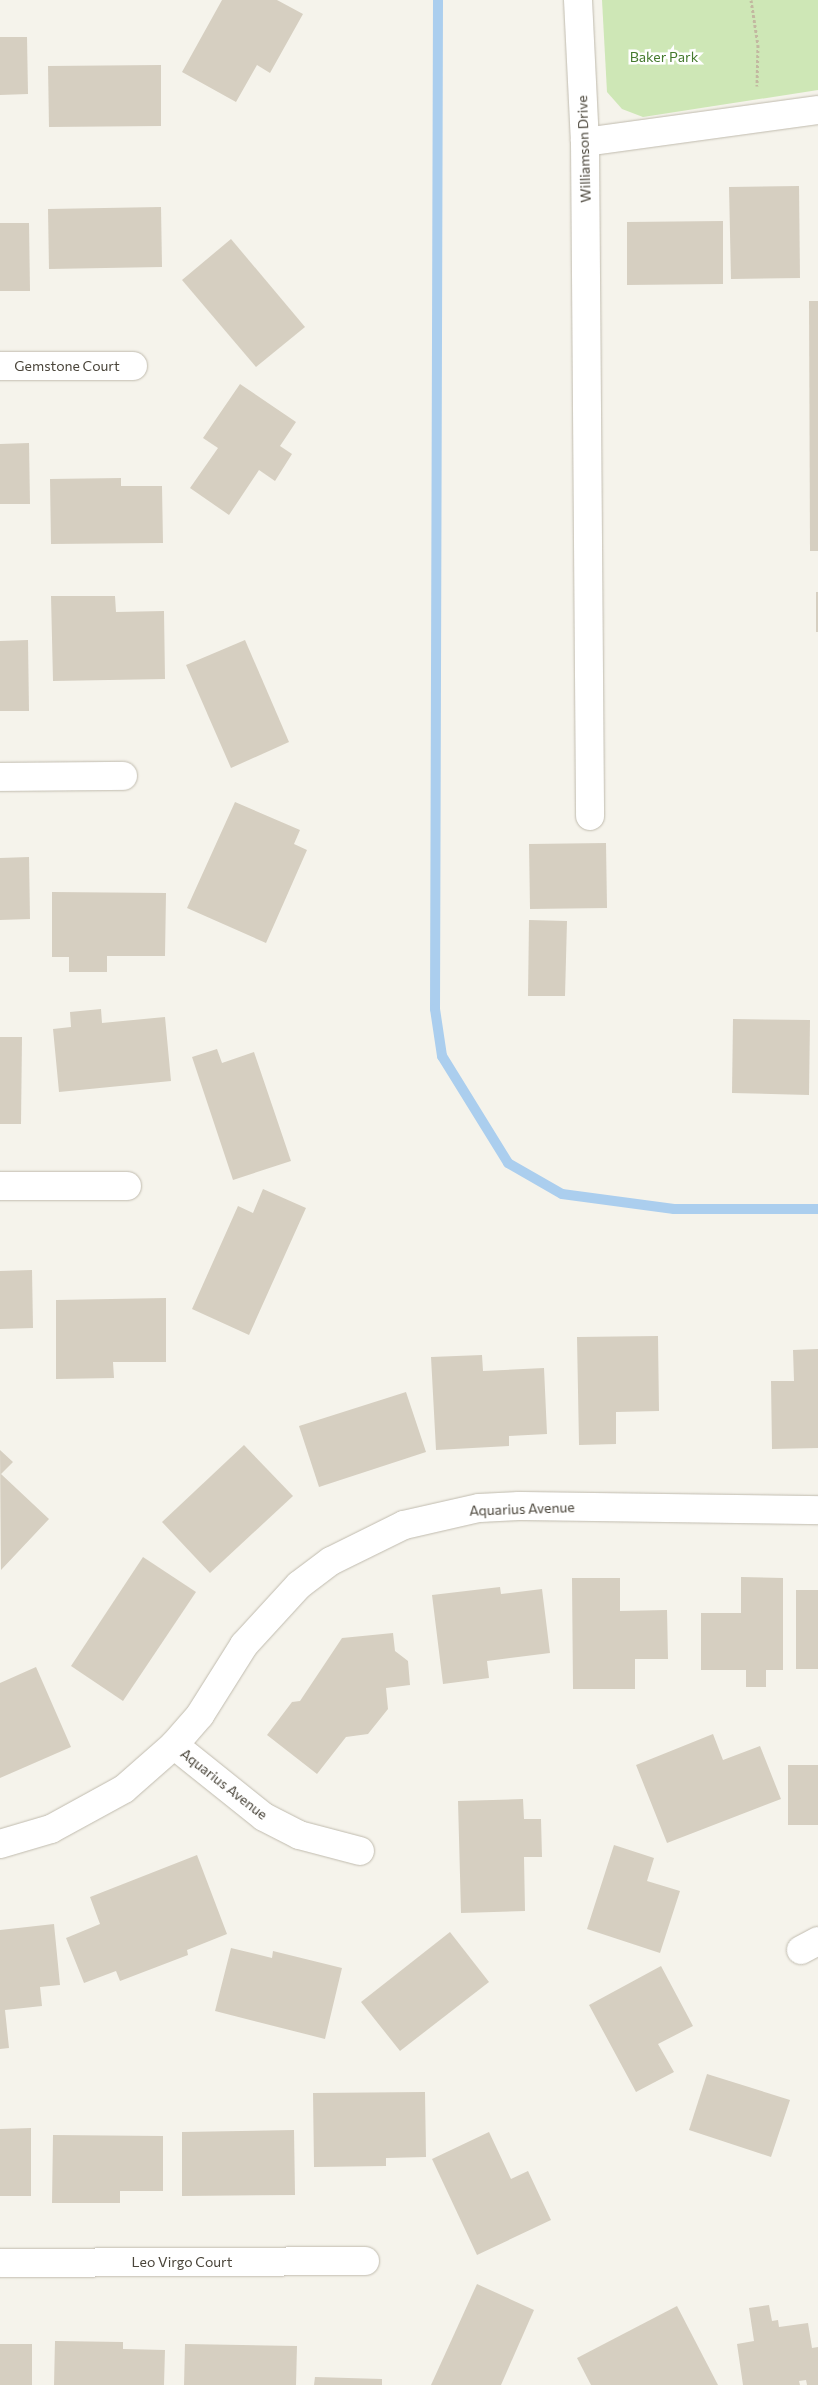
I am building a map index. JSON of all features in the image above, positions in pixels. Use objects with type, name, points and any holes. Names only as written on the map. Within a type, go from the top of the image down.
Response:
[{"type":"street","name":"Williamson Drive","points":[[578,0],[585,142],[590,816]]},
{"type":"street","points":[[585,142],[761,116],[818,110]]},
{"type":"street","name":"Gemstone Court","points":[[0,366],[133,366]]},
{"type":"street","points":[[0,777],[123,776]]},
{"type":"street","points":[[0,1186],[127,1186]]},
{"type":"street","name":"Aquarius Avenue","points":[[0,1844],[88,1811],[124,1789],[174,1745],[200,1715],[244,1645],[299,1585],[331,1561],[404,1525],[479,1508],[519,1506],[818,1510]]},
{"type":"street","name":"Aquarius Avenue","points":[[174,1745],[264,1816],[299,1835],[360,1851]]},
{"type":"street","name":"Leo Virgo Court","points":[[0,2263],[365,2262]]},
{"type":"path","points":[[751,0],[761,116]]},
{"type":"green space","name":"Baker Park","points":[[602,0],[818,0],[818,90],[643,117],[622,109],[607,92]]},
{"type":"building","points":[[222,0],[277,0],[303,14],[270,73],[257,65],[236,102],[182,72]]},
{"type":"building","points":[[0,37],[27,37],[28,94],[0,95]]},
{"type":"building","points":[[161,65],[161,126],[49,127],[48,66]]},
{"type":"building","points":[[799,186],[800,278],[731,279],[729,187]]},
{"type":"building","points":[[161,207],[162,267],[49,269],[48,209]]},
{"type":"building","points":[[723,221],[723,284],[627,285],[627,222]]},
{"type":"building","points":[[0,223],[29,223],[30,291],[0,291]]},
{"type":"building","points":[[231,239],[305,327],[256,367],[182,280]]},
{"type":"building","points":[[809,301],[818,301],[818,551],[810,551]]},
{"type":"building","points":[[240,384],[296,422],[280,446],[292,454],[275,481],[259,470],[229,515],[190,488],[218,448],[203,438]]},
{"type":"building","points":[[29,443],[30,504],[0,504],[0,444]]},
{"type":"building","points":[[121,478],[121,486],[162,486],[163,543],[51,544],[50,479]]},
{"type":"building","points":[[816,592],[818,592],[818,632],[816,632]]},
{"type":"building","points":[[51,596],[115,596],[116,612],[164,611],[165,679],[53,681]]},
{"type":"building","points":[[28,640],[29,711],[0,711],[0,641]]},
{"type":"building","points":[[245,640],[289,742],[231,768],[186,665]]},
{"type":"building","points":[[235,802],[300,830],[294,844],[307,850],[266,943],[187,908]]},
{"type":"building","points":[[606,843],[607,908],[530,909],[529,844]]},
{"type":"building","points":[[29,857],[30,919],[0,920],[0,858]]},
{"type":"building","points":[[52,892],[166,893],[165,956],[107,956],[107,972],[69,972],[69,957],[52,957]]},
{"type":"building","points":[[529,920],[567,921],[565,996],[528,996]]},
{"type":"building","points":[[101,1009],[102,1023],[165,1017],[171,1081],[59,1092],[53,1029],[71,1027],[70,1012]]},
{"type":"building","points":[[733,1019],[810,1020],[809,1095],[732,1093]]},
{"type":"building","points":[[0,1037],[22,1037],[21,1124],[0,1124]]},
{"type":"building","points":[[217,1049],[222,1063],[254,1052],[291,1161],[233,1180],[192,1057]]},
{"type":"building","points":[[263,1189],[306,1208],[249,1335],[192,1309],[238,1206],[253,1213]]},
{"type":"building","points":[[32,1270],[33,1328],[0,1329],[0,1271]]},
{"type":"building","points":[[166,1298],[166,1362],[113,1362],[114,1378],[56,1379],[56,1300]]},
{"type":"building","points":[[658,1336],[659,1411],[616,1412],[616,1444],[579,1445],[577,1337]]},
{"type":"building","points":[[818,1349],[818,1448],[772,1449],[771,1381],[794,1381],[793,1350]]},
{"type":"building","points":[[482,1355],[483,1371],[544,1368],[547,1434],[509,1436],[509,1446],[436,1450],[431,1357]]},
{"type":"building","points":[[406,1392],[426,1452],[319,1487],[299,1426]]},
{"type":"building","points":[[244,1445],[293,1496],[210,1573],[162,1522]]},
{"type":"building","points":[[0,1450],[13,1462],[1,1474],[49,1519],[1,1570]]},
{"type":"building","points":[[143,1557],[196,1592],[123,1701],[71,1666]]},
{"type":"building","points":[[741,1577],[783,1578],[783,1670],[766,1670],[766,1687],[746,1687],[746,1670],[701,1670],[701,1613],[741,1613]]},
{"type":"building","points":[[572,1578],[620,1578],[620,1611],[667,1610],[668,1659],[635,1659],[635,1689],[573,1689]]},
{"type":"building","points":[[500,1587],[501,1594],[542,1589],[550,1653],[487,1661],[489,1678],[443,1684],[432,1595]]},
{"type":"building","points":[[796,1590],[818,1590],[818,1669],[796,1669]]},
{"type":"building","points":[[393,1633],[395,1651],[408,1661],[410,1685],[386,1688],[388,1709],[368,1734],[346,1737],[317,1774],[267,1735],[292,1702],[300,1701],[342,1638]]},
{"type":"building","points":[[36,1667],[71,1747],[0,1778],[0,1683]]},
{"type":"building","points":[[713,1734],[723,1760],[760,1746],[781,1799],[667,1843],[636,1765]]},
{"type":"building","points":[[788,1765],[818,1765],[818,1825],[788,1825]]},
{"type":"building","points":[[523,1799],[524,1819],[541,1819],[542,1857],[524,1857],[525,1911],[461,1913],[458,1801]]},
{"type":"building","points":[[614,1845],[654,1858],[647,1881],[680,1891],[660,1953],[587,1929]]},
{"type":"building","points":[[197,1855],[227,1934],[187,1950],[188,1955],[120,1981],[116,1971],[84,1983],[66,1938],[100,1924],[90,1897]]},
{"type":"building","points":[[54,1924],[60,1985],[40,1987],[42,2006],[5,2010],[9,2048],[0,2049],[0,1930]]},
{"type":"building","points":[[450,1932],[489,1982],[400,2051],[361,2002]]},
{"type":"building","points":[[231,1948],[272,1958],[273,1951],[342,1968],[325,2039],[215,2011]]},
{"type":"building","points":[[661,1966],[693,2026],[658,2044],[674,2072],[636,2092],[589,2005]]},
{"type":"building","points":[[707,2074],[790,2100],[771,2157],[689,2130]]},
{"type":"building","points":[[425,2092],[426,2157],[386,2158],[386,2166],[314,2167],[313,2093]]},
{"type":"building","points":[[31,2128],[31,2196],[0,2196],[0,2129]]},
{"type":"building","points":[[294,2130],[295,2195],[182,2196],[182,2132]]},
{"type":"building","points":[[489,2132],[511,2179],[528,2171],[551,2220],[477,2255],[432,2159]]},
{"type":"building","points":[[53,2135],[163,2136],[163,2191],[120,2191],[120,2203],[52,2203]]},
{"type":"building","points":[[477,2284],[534,2310],[501,2385],[431,2385]]},
{"type":"building","points":[[769,2305],[772,2321],[778,2320],[779,2327],[808,2323],[812,2348],[818,2347],[818,2385],[807,2385],[806,2380],[799,2381],[800,2385],[743,2385],[737,2344],[754,2341],[749,2308]]},
{"type":"building","points":[[677,2306],[718,2385],[591,2385],[577,2358]]},
{"type":"building","points":[[55,2341],[123,2342],[123,2349],[165,2350],[164,2385],[54,2385]]},
{"type":"building","points":[[0,2344],[32,2344],[32,2385],[0,2385]]},
{"type":"building","points":[[185,2344],[297,2346],[296,2385],[184,2385]]},
{"type":"building","points":[[315,2377],[382,2379],[382,2385],[314,2385]]},
{"type":"waterway","points":[[438,0],[435,1009],[442,1056],[508,1163],[562,1194],[674,1209],[818,1209]]}]
